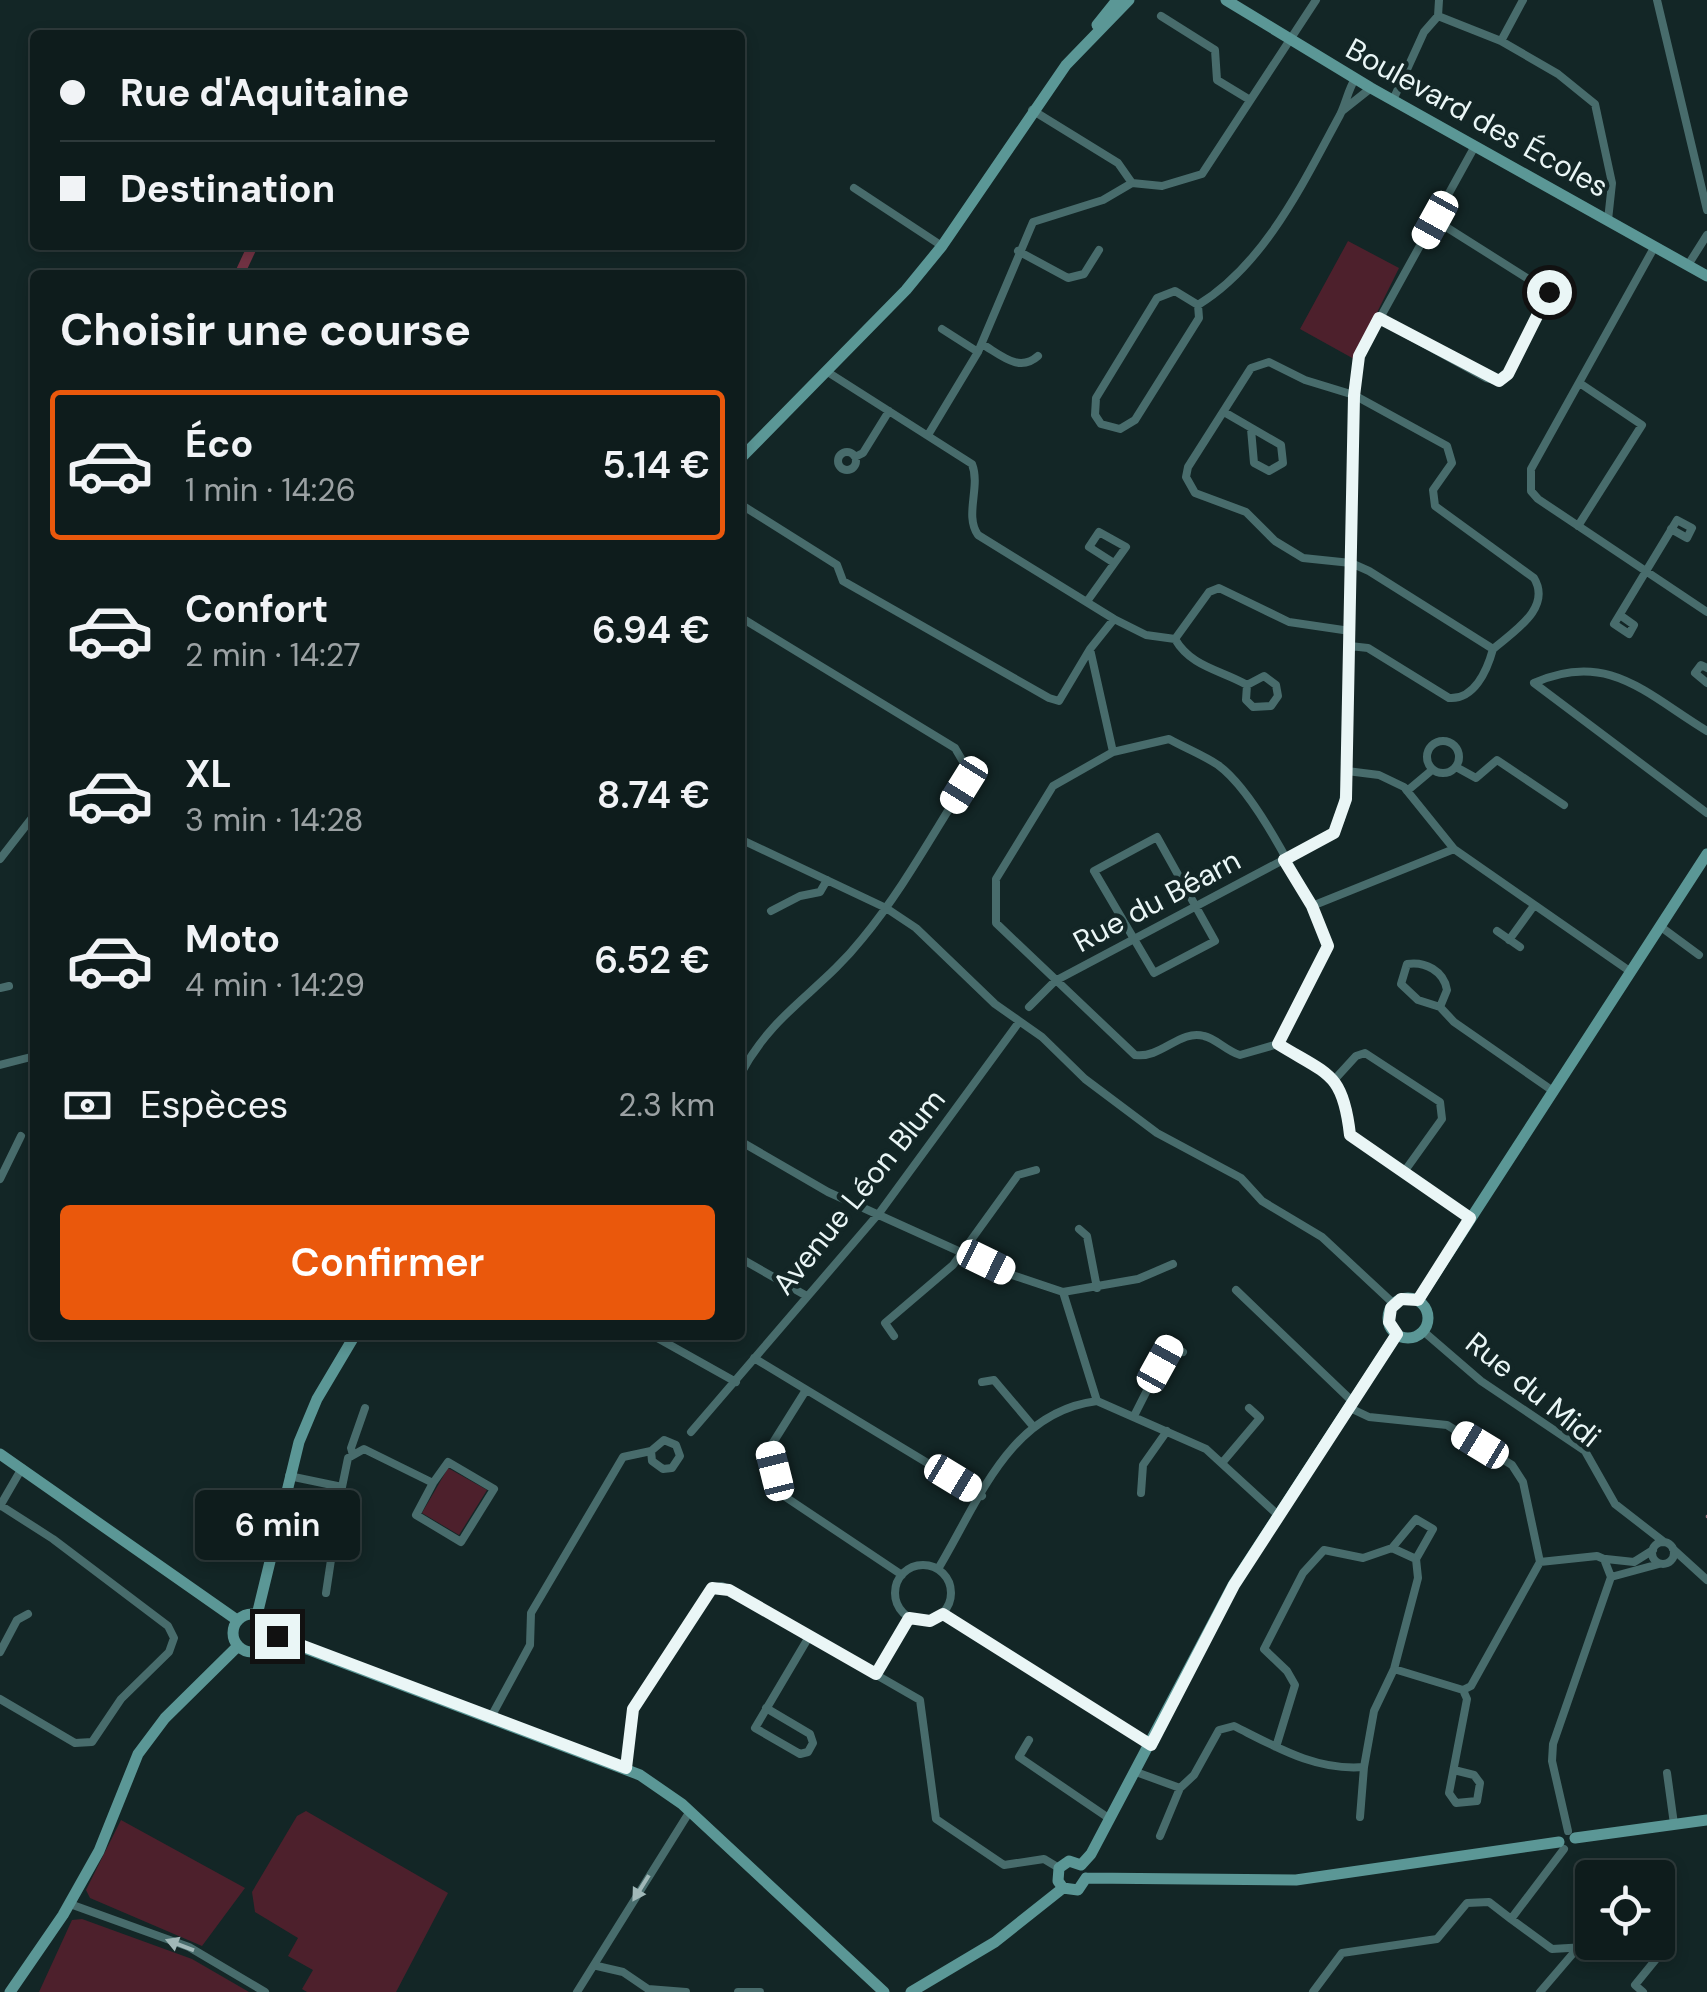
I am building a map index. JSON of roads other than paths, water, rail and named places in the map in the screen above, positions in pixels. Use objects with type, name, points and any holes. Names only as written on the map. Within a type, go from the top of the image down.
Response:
[{"type":"street","points":[[745,454],[906,290],[942,246],[1032,110],[1117,0]]},
{"type":"street","points":[[1087,42],[1129,0]]},
{"type":"street","name":"Boulevard des Écoles","points":[[1226,0],[1355,79],[1707,276]]},
{"type":"street","points":[[928,435],[980,348],[1029,228],[1040,218],[1103,200],[1132,183],[1162,186],[1202,174],[1316,0]]},
{"type":"street","points":[[1392,100],[1424,32],[1438,16],[1439,0]]},
{"type":"street","points":[[1501,41],[1524,0]]},
{"type":"street","points":[[1658,0],[1707,210]]},
{"type":"street","points":[[1161,16],[1215,50],[1217,80],[1250,100]]},
{"type":"street","points":[[1438,16],[1501,41],[1558,74],[1595,104],[1612,183],[1608,220]]},
{"type":"street","points":[[1198,305],[1231,282],[1255,257],[1342,110],[1355,79]]},
{"type":"street","points":[[1342,110],[1371,88]]},
{"type":"street","points":[[1032,110],[1118,163],[1132,183]]},
{"type":"street","name":"Rue du Béarn","points":[[1028,1007],[1055,981],[1334,833],[1342,819],[1347,771],[1354,396],[1359,356],[1475,146]]},
{"type":"street","points":[[854,188],[942,246]]},
{"type":"street","points":[[1379,318],[1486,378],[1499,381],[1508,374],[1549,292],[1544,285],[1435,220]]},
{"type":"street","points":[[1688,265],[1707,235]]},
{"type":"street","points":[[1656,246],[1531,470],[1529,481],[1538,499],[1644,574],[1707,612]]},
{"type":"street","points":[[1018,251],[1068,278],[1084,274],[1099,250]]},
{"type":"street","points":[[1175,291],[1198,305],[1199,318],[1134,420],[1120,429],[1101,424],[1095,415],[1096,398],[1157,298],[1175,291]]},
{"type":"street","points":[[942,329],[1018,363],[1029,363],[1038,356]]},
{"type":"street","points":[[1350,646],[1368,648],[1449,698],[1460,699],[1469,695],[1494,649],[1526,621],[1539,601],[1540,589],[1534,578],[1435,506],[1433,490],[1452,464],[1453,455],[1447,446],[1354,396],[1305,380],[1269,362],[1251,368],[1188,467],[1189,486],[1205,498],[1246,512],[1286,550],[1318,561],[1351,563],[1494,649]]},
{"type":"street","points":[[826,370],[975,470],[972,527],[978,535],[1114,619],[1146,635],[1175,639],[1182,650],[1211,671],[1246,685],[1264,676],[1276,685],[1278,696],[1271,706],[1253,707],[1246,700],[1246,685]]},
{"type":"street","points":[[1578,526],[1642,425],[1581,384]]},
{"type":"street","points":[[855,457],[863,454],[889,411]]},
{"type":"street","points":[[1224,412],[1281,445],[1283,463],[1278,469],[1269,471],[1254,462],[1251,429]]},
{"type":"street","points":[[745,507],[837,565],[843,581],[1048,698],[1059,701],[1090,649],[1114,619]]},
{"type":"street","points":[[1620,616],[1671,529]]},
{"type":"street","points":[[1088,600],[1126,547],[1099,532],[1090,547],[1114,563]]},
{"type":"street","points":[[1175,639],[1209,592],[1219,588],[1289,622],[1350,631]]},
{"type":"street","points":[[745,619],[955,748],[965,765],[964,785],[886,908],[816,987],[781,1014],[745,1066]]},
{"type":"street","points":[[1090,649],[1114,752]]},
{"type":"street","points":[[1707,668],[1701,666],[1695,674],[1707,683]]},
{"type":"street","points":[[1707,731],[1611,672],[1551,676],[1534,683],[1707,813]]},
{"type":"street","points":[[1169,740],[1220,766],[1255,807],[1284,860],[1312,906],[1328,946],[1278,1044],[1240,1055],[1205,1036],[1190,1036],[1150,1057],[1135,1054],[996,922],[996,879],[1053,786],[1114,752],[1169,740]]},
{"type":"street","points":[[1443,741],[1458,751],[1456,767],[1447,774],[1432,770],[1426,760],[1428,750],[1443,741]]},
{"type":"street","points":[[1456,767],[1476,778],[1497,760],[1564,805]]},
{"type":"street","points":[[1408,791],[1432,770]]},
{"type":"street","points":[[1347,771],[1379,774],[1408,791],[1454,849],[1631,972]]},
{"type":"street","points":[[0,859],[30,820]]},
{"type":"street","points":[[1157,837],[1215,940],[1154,973],[1130,938],[1094,871],[1157,837]]},
{"type":"street","points":[[745,842],[886,908],[916,928],[1019,1022],[1157,1133],[1241,1178],[1262,1200],[1322,1237],[1394,1304]]},
{"type":"street","points":[[1312,906],[1454,849]]},
{"type":"street","points":[[1418,1300],[1705,861]]},
{"type":"street","points":[[770,911],[800,896],[820,892],[828,880]]},
{"type":"street","points":[[1509,940],[1533,906]]},
{"type":"street","points":[[1661,927],[1699,954]]},
{"type":"street","points":[[1497,931],[1520,947]]},
{"type":"street","points":[[1440,1007],[1446,980],[1428,966],[1406,964],[1400,984],[1406,992],[1440,1007],[1454,1022],[1553,1090]]},
{"type":"street","name":"Avenue Léon Blum","points":[[690,1432],[880,1212],[1019,1022]]},
{"type":"street","points":[[1278,1044],[1335,1079],[1346,1097],[1350,1135],[1470,1218]]},
{"type":"street","points":[[1335,1079],[1356,1056],[1365,1053],[1440,1102],[1442,1119],[1404,1172]]},
{"type":"street","points":[[0,1064],[30,1057]]},
{"type":"street","points":[[0,1179],[21,1136]]},
{"type":"street","points":[[745,1144],[828,1192],[880,1212],[1009,1274],[1063,1292],[1138,1279],[1173,1264]]},
{"type":"street","points":[[894,1336],[886,1323],[952,1265],[1018,1175],[1036,1170]]},
{"type":"street","points":[[1080,1229],[1087,1236],[1098,1288]]},
{"type":"street","points":[[745,1261],[805,1295]]},
{"type":"street","points":[[1236,1290],[1351,1405],[1369,1417],[1447,1425],[1512,1465],[1522,1482],[1540,1562],[1471,1686],[1464,1690],[1394,1668]]},
{"type":"street","points":[[1063,1292],[1097,1401]]},
{"type":"street","points":[[1406,1298],[1418,1300],[1428,1314],[1423,1331],[1411,1338],[1397,1334],[1388,1317],[1394,1304],[1406,1298]]},
{"type":"street","name":"Rue du Midi","points":[[1423,1331],[1481,1381],[1585,1452],[1615,1504],[1707,1580]]},
{"type":"street","points":[[1081,1865],[1151,1745],[1234,1585],[1397,1334]]},
{"type":"street","points":[[257,1615],[288,1476],[312,1408],[352,1340]]},
{"type":"street","points":[[661,1340],[736,1382]]},
{"type":"street","points":[[1134,1416],[1170,1345],[1183,1352]]},
{"type":"street","points":[[754,1358],[982,1496]]},
{"type":"street","points":[[982,1382],[994,1380],[1032,1426]]},
{"type":"street","points":[[806,1390],[769,1448],[780,1494],[902,1574]]},
{"type":"street","points":[[938,1569],[1016,1440],[1047,1413],[1097,1401],[1206,1449],[1278,1516]]},
{"type":"street","points":[[326,1593],[342,1487],[365,1408]]},
{"type":"street","points":[[1222,1463],[1260,1418],[1249,1408]]},
{"type":"street","points":[[1141,1493],[1143,1465],[1167,1432]]},
{"type":"street","points":[[353,1456],[364,1449],[382,1454],[433,1483]]},
{"type":"street","points":[[491,1718],[530,1644],[531,1612],[623,1457],[635,1451],[651,1451]]},
{"type":"street","points":[[0,1454],[224,1612],[235,1625],[238,1646]]},
{"type":"street","points":[[448,1462],[494,1488],[461,1542],[416,1515],[433,1483],[448,1462]]},
{"type":"street","points":[[0,1699],[75,1743],[92,1742],[122,1699],[169,1652],[174,1638],[154,1615],[0,1506],[22,1468]]},
{"type":"street","points":[[288,1476],[342,1487]]},
{"type":"street","points":[[1276,1747],[1294,1685],[1287,1670],[1264,1649],[1304,1573],[1324,1550],[1363,1558],[1392,1548],[1416,1519],[1433,1530],[1416,1559],[1418,1578],[1394,1668],[1374,1710],[1360,1816]]},
{"type":"street","name":"Rue du Midi","points":[[1648,1534],[1654,1558],[1686,1564]]},
{"type":"street","points":[[1540,1562],[1586,1556],[1634,1562],[1664,1542]]},
{"type":"street","points":[[1392,1548],[1416,1559]]},
{"type":"street","points":[[1611,1577],[1666,1562],[1673,1549]]},
{"type":"street","points":[[1571,1834],[1552,1761],[1553,1744],[1611,1577],[1604,1559]]},
{"type":"street","points":[[919,1566],[938,1569],[952,1590],[943,1614],[930,1621],[909,1618],[896,1600],[902,1574],[919,1566]]},
{"type":"street","points":[[626,1768],[633,1709],[712,1588],[729,1590],[920,1700],[936,1818],[1004,1865],[1044,1859],[1059,1868]]},
{"type":"street","points":[[0,1652],[18,1620],[28,1614]]},
{"type":"street","points":[[943,1614],[1151,1745]]},
{"type":"street","points":[[235,1625],[257,1615]]},
{"type":"street","points":[[238,1646],[255,1651],[268,1639],[268,1624],[257,1615]]},
{"type":"street","points":[[876,1674],[909,1618]]},
{"type":"street","points":[[766,1708],[810,1734],[813,1743],[808,1752],[800,1754],[755,1728],[766,1708],[810,1636]]},
{"type":"street","points":[[268,1639],[626,1768],[666,1791],[884,1992]]},
{"type":"street","points":[[10,1992],[70,1904],[106,1836],[138,1754],[165,1718],[238,1646]]},
{"type":"street","points":[[1454,1770],[1474,1775],[1480,1783],[1478,1801],[1456,1803],[1449,1793],[1466,1699],[1464,1690]]},
{"type":"street","points":[[1160,1836],[1180,1788],[1194,1775],[1219,1730],[1234,1726],[1276,1747],[1342,1769],[1364,1767]]},
{"type":"street","points":[[1029,1740],[1019,1758],[1110,1819]]},
{"type":"street","points":[[1136,1772],[1180,1788]]},
{"type":"street","points":[[1667,1773],[1674,1824]]},
{"type":"street","points":[[577,1992],[597,1966],[599,1956],[690,1812]]},
{"type":"street","points":[[1511,1919],[1571,1834],[1707,1820]]},
{"type":"street","points":[[1086,1878],[1296,1880],[1561,1846]]},
{"type":"street","points":[[1059,1868],[1069,1862],[1081,1865]]},
{"type":"street","points":[[1081,1865],[1086,1878]]},
{"type":"street","points":[[1059,1868],[1058,1881],[1063,1888]]},
{"type":"street","points":[[911,1992],[995,1942],[1063,1888],[1078,1890],[1086,1878]]},
{"type":"street","points":[[1313,1992],[1342,1953],[1437,1940],[1467,1903],[1488,1902],[1552,1949],[1575,1949]]},
{"type":"street","points":[[70,1904],[189,1948],[265,1992]]},
{"type":"street","points":[[1540,1992],[1575,1950]]},
{"type":"street","points":[[1642,1992],[1635,1985],[1655,1960]]},
{"type":"street","points":[[597,1966],[622,1972],[648,1989],[686,1992]]},
{"type":"street","points":[[738,1992],[760,1992]]},
{"type":"waterway","points":[[241,270],[251,250]]}]
